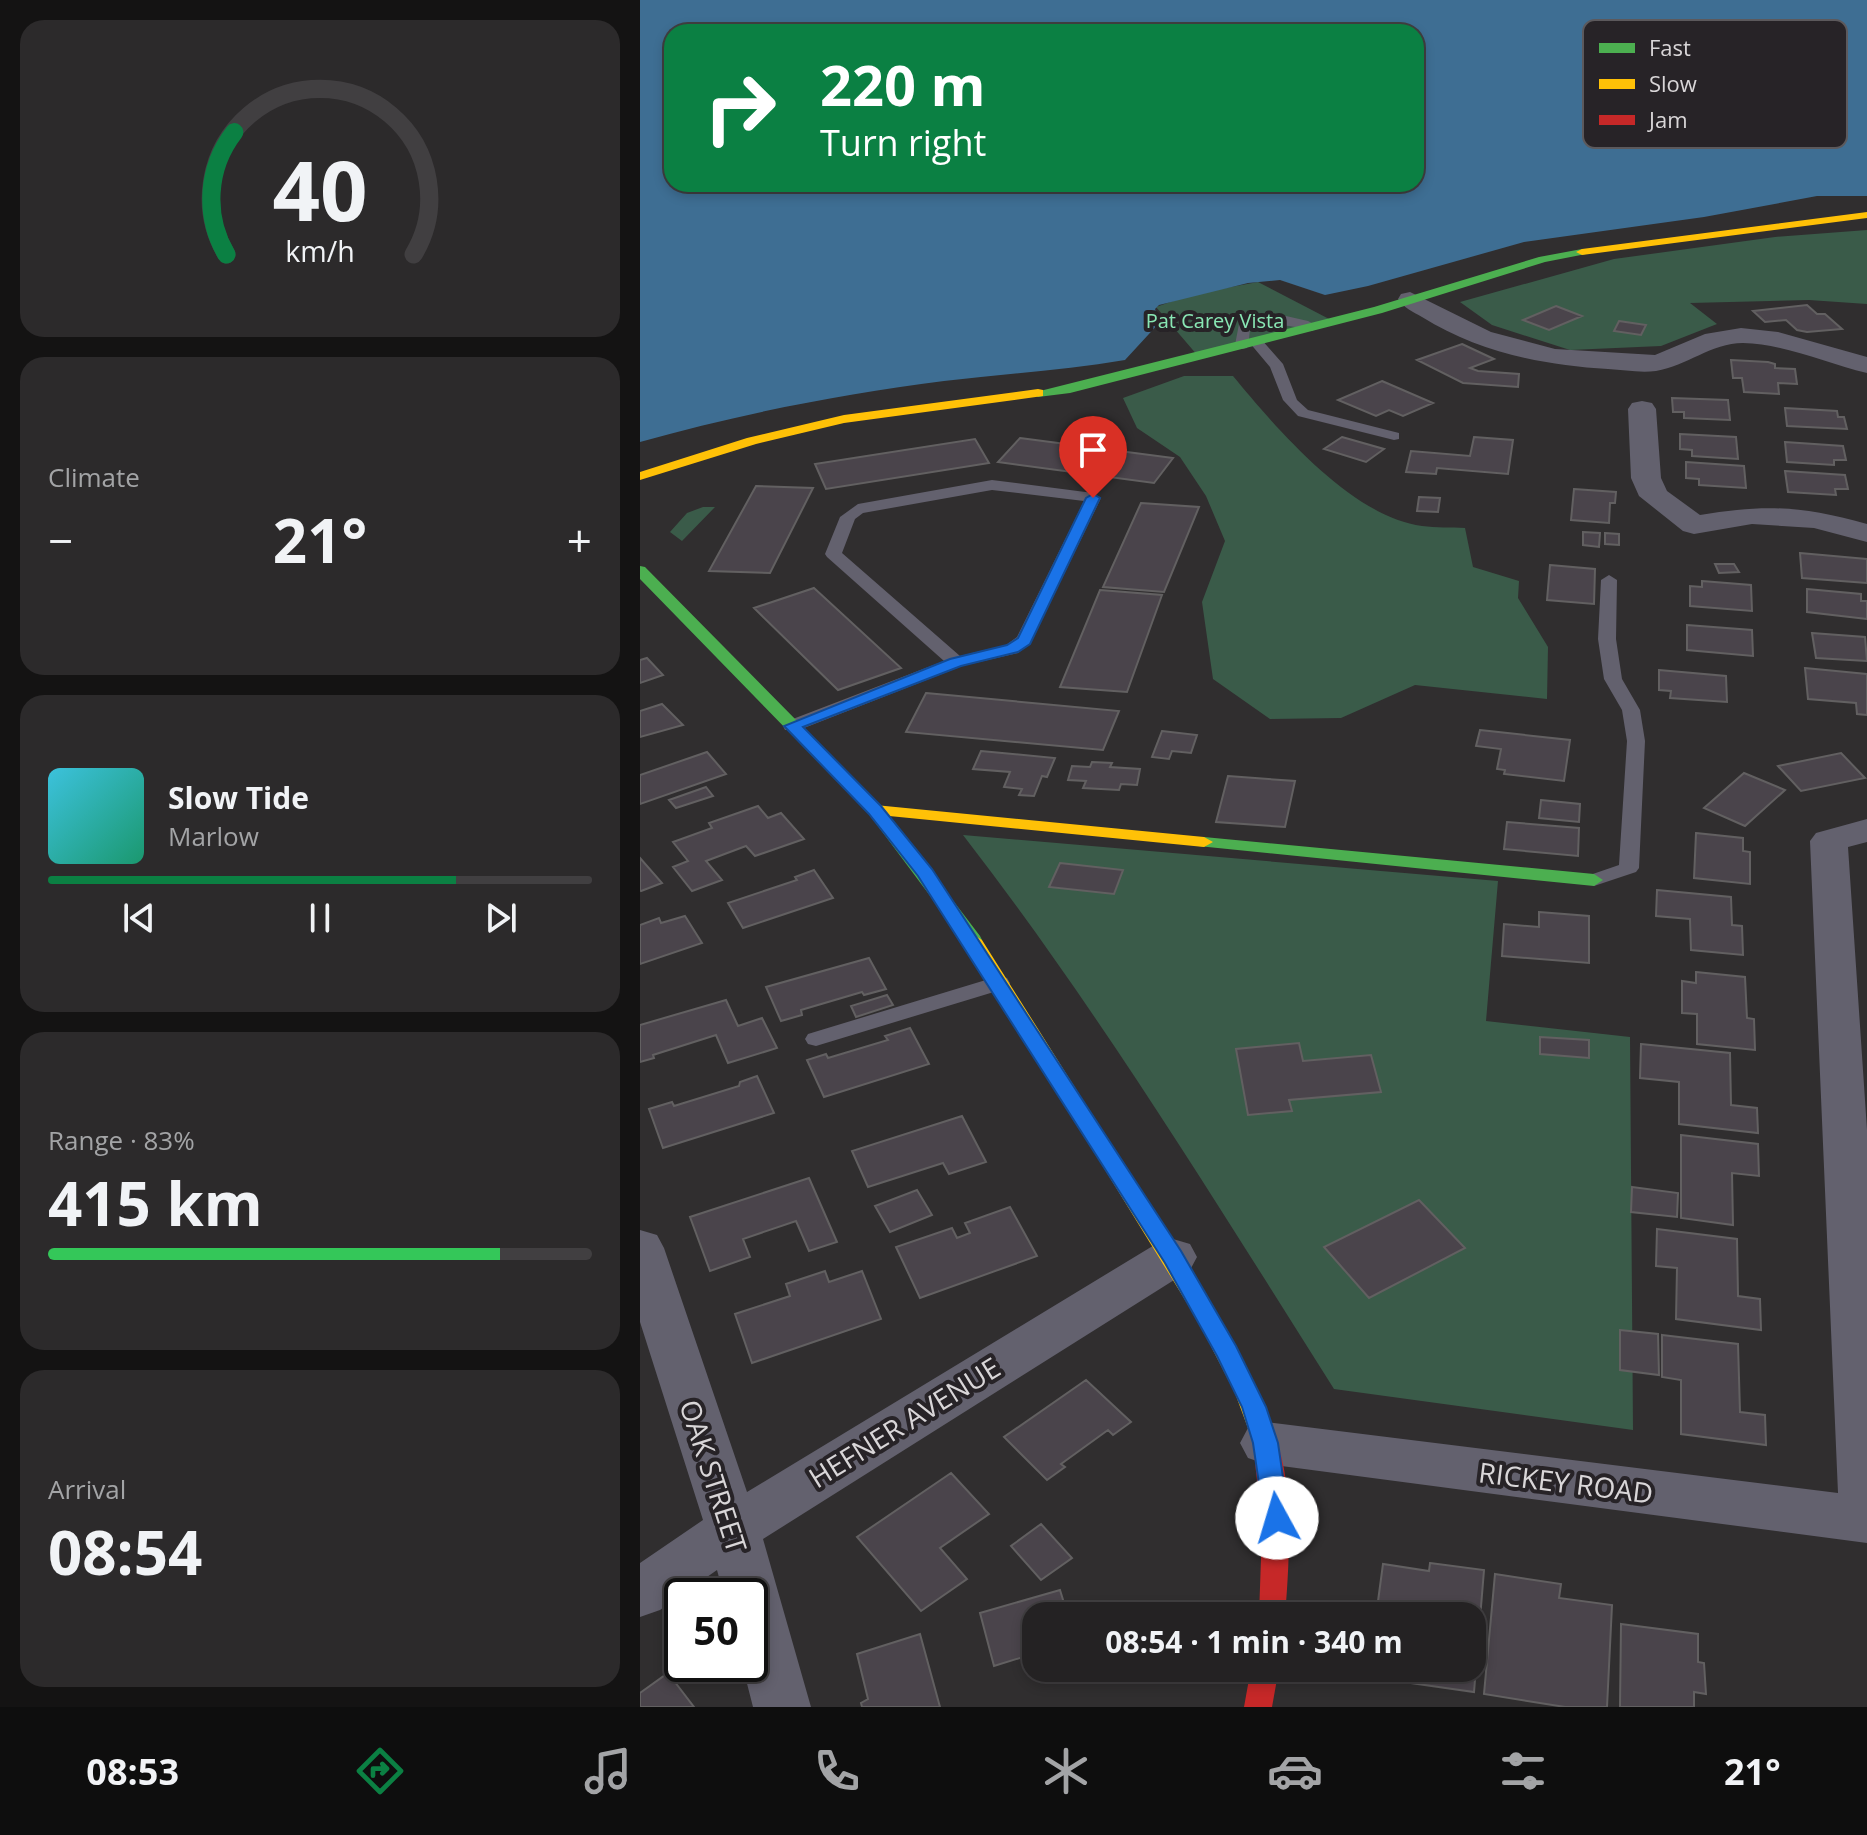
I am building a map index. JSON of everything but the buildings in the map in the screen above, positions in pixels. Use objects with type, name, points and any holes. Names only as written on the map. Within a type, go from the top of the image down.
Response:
[{"type":"main road","points":[[640,476],[752,441],[829,422],[946,403],[1070,389],[1312,327],[1509,268],[1576,253],[1867,215]]},
{"type":"main road","points":[[640,570],[875,810],[926,873],[1173,1257],[1228,1352],[1254,1407],[1266,1443],[1277,1518],[1273,1602]]},
{"type":"main road","points":[[875,810],[1594,880]]},
{"type":"main road","points":[[1258,1707],[1262,1682]]},
{"type":"street","points":[[1410,299],[1445,322],[1504,348],[1581,360],[1656,363],[1722,337],[1736,337],[1765,338],[1867,365]]},
{"type":"street","points":[[1642,409],[1646,478],[1654,496],[1694,525],[1752,515],[1815,519],[1867,533]]},
{"type":"street","points":[[1848,835],[1867,1520]]},
{"type":"street","name":"OAK STREET","points":[[640,1248],[733,1529],[782,1707]]},
{"type":"street","name":"HEFNER AVENUE","points":[[640,1593],[733,1529],[1173,1257]]},
{"type":"street","name":"RICKEY ROAD","points":[[1266,1443],[1867,1520]]},
{"type":"lane","points":[[1248,343],[1280,373],[1283,391],[1291,405],[1303,413],[1394,436]]},
{"type":"lane","points":[[792,726],[956,662],[1012,649],[1024,640],[1093,498],[992,485],[873,505],[858,509],[848,517],[833,554],[956,662]]},
{"type":"lane","points":[[1594,880],[1629,868],[1635,807],[1636,741],[1631,710],[1613,679],[1607,639],[1609,580]]},
{"type":"lane","points":[[816,1039],[999,983]]},
{"type":"green space","points":[[1867,230],[1867,304],[1809,300],[1690,303],[1717,324],[1661,346],[1570,350],[1492,325],[1460,302],[1614,259],[1775,237]]},
{"type":"green space","name":"Pat Carey Vista","points":[[1258,282],[1333,321],[1198,356],[1156,307],[1193,294]]},
{"type":"green space","points":[[1184,376],[1233,376],[1317,467],[1369,506],[1396,519],[1422,526],[1465,528],[1473,567],[1519,581],[1518,598],[1548,647],[1547,699],[1415,685],[1341,718],[1270,719],[1213,679],[1202,602],[1225,541],[1206,496],[1180,457],[1137,428],[1123,398]]},
{"type":"green space","points":[[703,507],[715,507],[682,541],[670,532],[687,513]]},
{"type":"green space","points":[[963,835],[1498,881],[1486,1021],[1630,1037],[1633,1430],[1334,1389],[1109,1038]]},
{"type":"water","points":[[640,0],[1867,0],[1867,196],[1817,196],[1704,217],[1524,242],[1325,295],[1280,280],[1248,283],[1159,305],[1155,309],[1160,322],[1125,360],[867,392],[640,442]]},
{"type":"traffic: fast","points":[[1038,393],[1070,389],[1378,310],[1543,259],[1582,252]]},
{"type":"traffic: fast","points":[[640,570],[875,810],[973,940]]},
{"type":"traffic: fast","points":[[1204,842],[1594,880]]},
{"type":"traffic: slow","points":[[1582,252],[1867,215]]},
{"type":"traffic: slow","points":[[640,476],[752,441],[844,419],[1038,393]]},
{"type":"traffic: slow","points":[[875,810],[1204,842]]},
{"type":"traffic: slow","points":[[973,940],[1207,1316],[1247,1393],[1265,1443]]},
{"type":"traffic: jam","points":[[1265,1443],[1275,1529],[1273,1602]]},
{"type":"traffic: jam","points":[[1258,1707],[1262,1682]]},
{"type":"route","points":[[1093,498],[1024,640],[1012,649],[956,662],[792,726],[875,810],[926,873],[1173,1257],[1228,1352],[1254,1407],[1266,1443],[1277,1518]]}]
